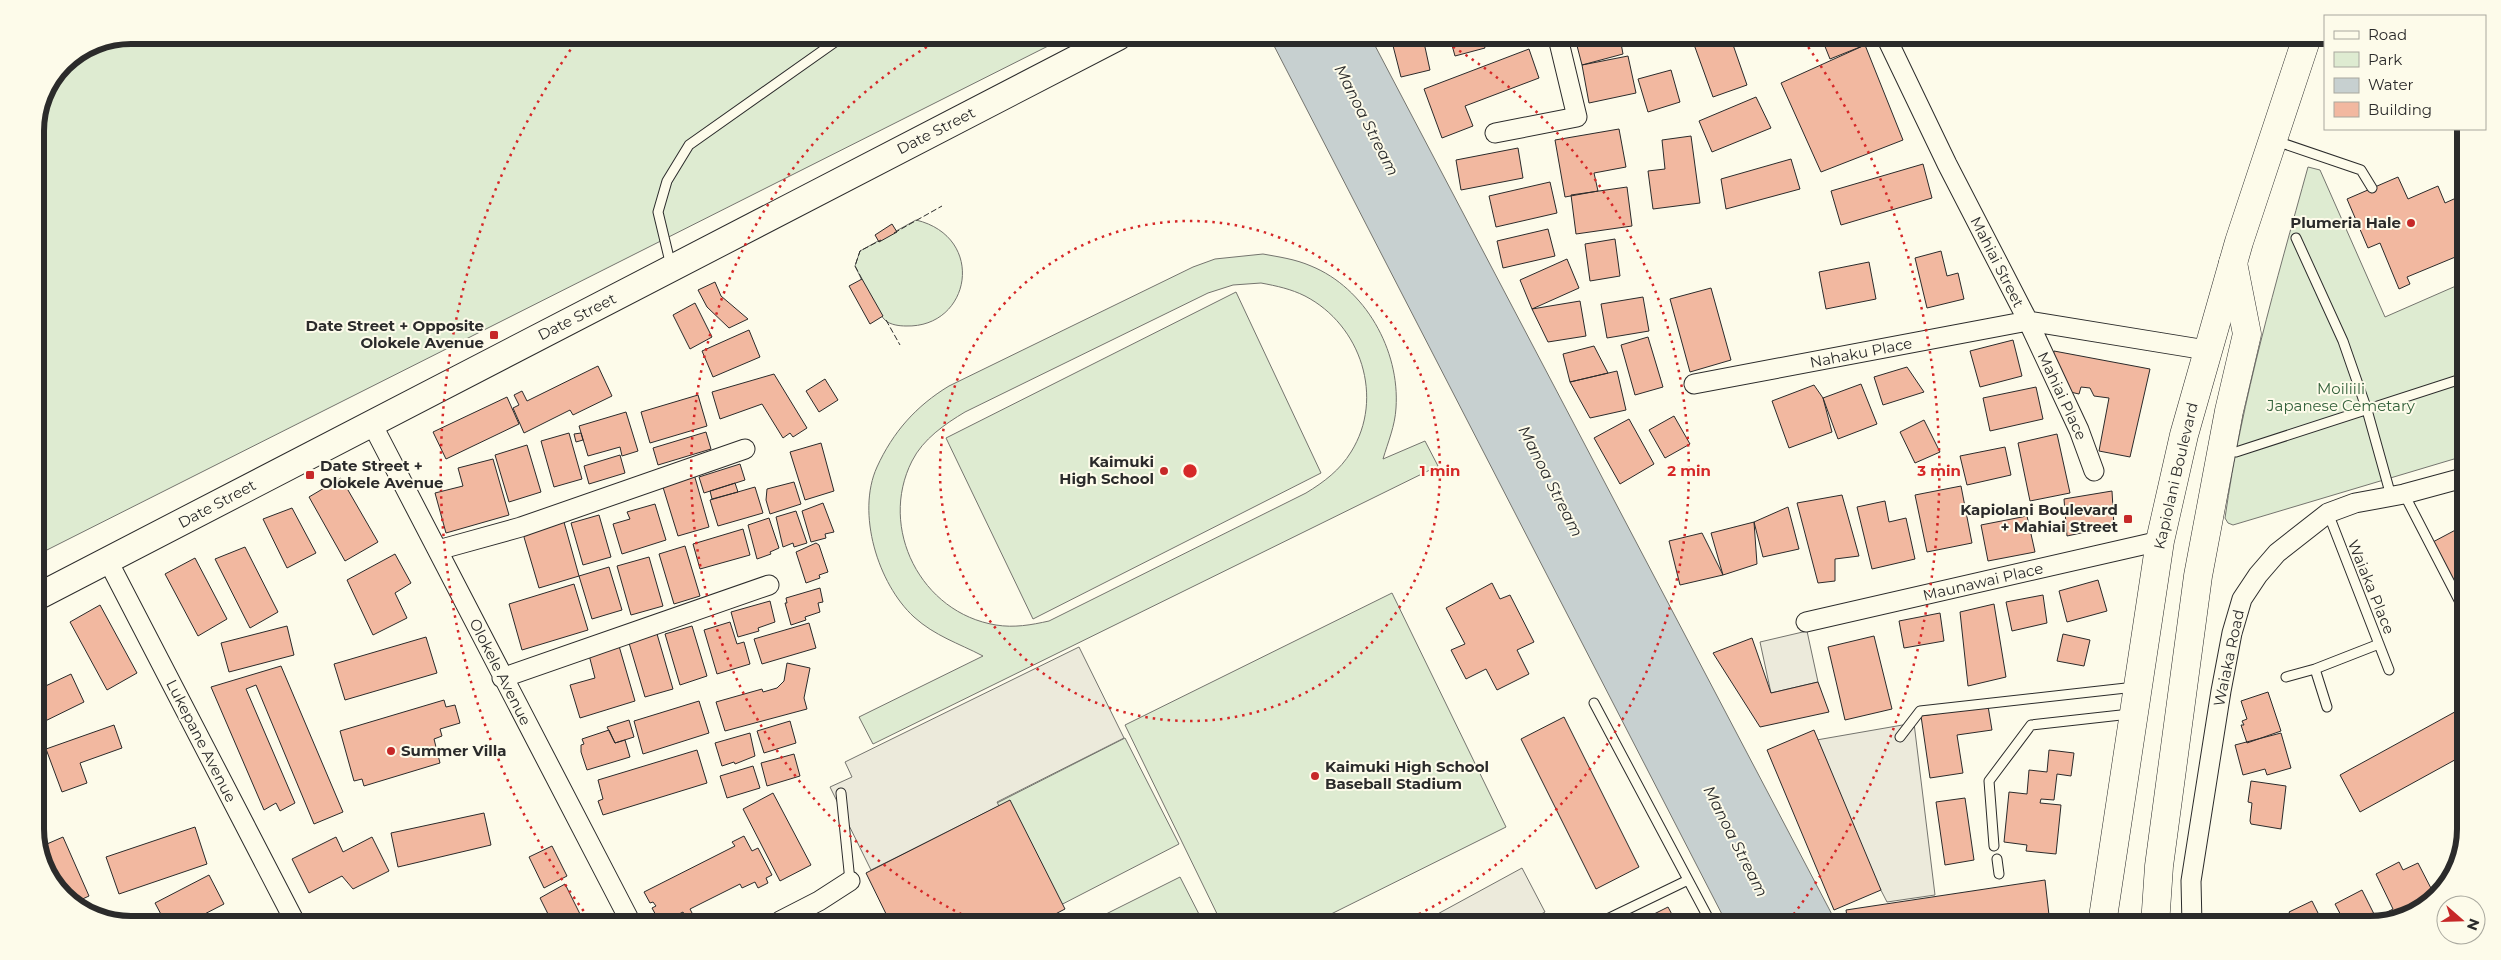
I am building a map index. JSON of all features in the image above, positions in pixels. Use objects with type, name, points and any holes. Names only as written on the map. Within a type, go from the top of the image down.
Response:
[{"type":"main road","name":"Kapiolani Boulevard","points":[[2103,916],[2160,541],[2184,436],[2206,350],[2305,44]]},
{"type":"main road","points":[[2156,916],[2159,866],[2198,576],[2229,412],[2247,334],[2233,264]]},
{"type":"street","name":"Date Street","points":[[44,593],[371,422],[1104,44]]},
{"type":"street","points":[[1495,133],[1576,117],[1559,44]]},
{"type":"street","name":"Mahiai Street","points":[[1889,44],[1947,164],[2028,321],[2206,350]]},
{"type":"street","name":"Nahaku Place","points":[[1694,384],[2028,321]]},
{"type":"street","name":"Mahiai Place","points":[[2028,321],[2079,430],[2094,471]]},
{"type":"street","name":"Olokele Avenue","points":[[371,422],[502,678],[627,916]]},
{"type":"street","points":[[438,550],[521,527],[745,450]]},
{"type":"street","name":"Waiaka Road","points":[[2192,916],[2191,881],[2221,691],[2232,633],[2242,599],[2258,574],[2277,553],[2328,513],[2355,503],[2398,495],[2457,480]]},
{"type":"street","name":"Maunawai Place","points":[[1806,622],[2160,541]]},
{"type":"street","name":"Lukepane Avenue","points":[[108,561],[292,916]]},
{"type":"street","points":[[502,678],[769,585]]},
{"type":"street","points":[[790,916],[819,901],[850,881]]},
{"type":"lane","points":[[672,268],[658,212],[667,181],[689,145],[832,44]]},
{"type":"lane","points":[[2273,140],[2360,170],[2372,188]]},
{"type":"lane","points":[[2296,238],[2343,342],[2398,495],[2457,599]]},
{"type":"lane","points":[[2236,452],[2457,380]]},
{"type":"lane","name":"Waiaka Place","points":[[2328,513],[2389,670]]},
{"type":"lane","points":[[2286,677],[2315,669],[2379,644]]},
{"type":"lane","points":[[2315,669],[2327,707]]},
{"type":"lane","points":[[1900,737],[1920,711],[2138,687]]},
{"type":"lane","points":[[1594,703],[1707,916]]},
{"type":"lane","points":[[1994,846],[1989,781],[2031,725],[2135,713]]},
{"type":"lane","points":[[841,793],[850,881]]},
{"type":"lane","points":[[1997,859],[1999,874]]},
{"type":"lane","points":[[1613,916],[1688,880]]},
{"type":"green space","points":[[131,44],[1052,44],[44,551],[45,114],[50,98],[58,83],[69,69],[83,58],[98,50],[114,45]]},
{"type":"green space","name":"Moiliili Japanese Cemetary","points":[[2308,167],[2320,170],[2385,317],[2457,286],[2457,458],[2233,525],[2228,523],[2225,518],[2232,473],[2250,385]]},
{"type":"green space","points":[[916,220],[939,230],[954,244],[961,262],[962,280],[956,298],[945,313],[928,323],[906,326],[892,324],[887,322],[877,309],[855,266],[860,251]]},
{"type":"green space","points":[[1263,254],[1287,258],[1311,266],[1330,276],[1348,289],[1363,305],[1375,324],[1385,343],[1392,364],[1396,386],[1396,408],[1393,428],[1383,459],[1425,441],[1438,466],[873,744],[859,717],[983,656],[922,624],[901,603],[881,567],[874,547],[869,505],[871,485],[877,467],[890,442],[916,411],[949,386],[1193,267],[1215,259]],"holes":[[[1261,283],[1284,288],[1305,296],[1324,309],[1341,325],[1353,344],[1362,365],[1366,387],[1366,409],[1361,431],[1347,458],[1331,475],[1306,493],[1049,621],[1029,625],[996,625],[969,617],[946,604],[927,586],[913,564],[904,539],[900,513],[903,487],[912,461],[928,439],[965,412],[1208,293],[1233,285]]]},
{"type":"green space","points":[[1236,292],[1321,473],[1033,619],[946,438]]},
{"type":"green space","name":"Kaimuki High School Baseball Stadium","points":[[1392,593],[1506,827],[1327,916],[1218,916],[1125,725]]},
{"type":"green space","points":[[1125,738],[1179,844],[1051,910],[997,803]]},
{"type":"green space","points":[[1180,877],[1200,916],[1102,916]]},
{"type":"shaded area","points":[[1807,631],[1818,682],[1771,693],[1760,642]]},
{"type":"shaded area","points":[[1079,647],[1124,738],[997,802],[999,806],[871,870],[830,787],[852,777],[845,762]]},
{"type":"shaded area","points":[[1914,723],[1935,895],[1887,902],[1805,742]]},
{"type":"shaded area","points":[[1522,868],[1545,912],[1537,916],[1434,916]]},
{"type":"water","name":"Manoa Stream","points":[[1273,44],[1374,44],[1833,916],[1723,916]]},
{"type":"building","points":[[1393,44],[1424,44],[1430,70],[1401,77]]},
{"type":"building","points":[[1452,44],[1484,44],[1485,48],[1455,56]]},
{"type":"building","points":[[1577,44],[1621,44],[1623,54],[1582,65]]},
{"type":"building","points":[[1694,44],[1733,44],[1747,85],[1713,97]]},
{"type":"building","points":[[1824,44],[1865,44],[1865,45],[1830,59]]},
{"type":"building","points":[[1865,45],[1903,140],[1821,172],[1781,83]]},
{"type":"building","points":[[1529,49],[1539,78],[1465,106],[1473,126],[1442,138],[1424,89]]},
{"type":"building","points":[[1628,56],[1636,93],[1589,103],[1582,65]]},
{"type":"building","points":[[1671,70],[1680,102],[1648,112],[1638,79]]},
{"type":"building","points":[[1756,97],[1771,128],[1712,152],[1699,121]]},
{"type":"building","points":[[1619,129],[1626,167],[1594,173],[1598,191],[1565,197],[1555,140]]},
{"type":"building","points":[[1691,136],[1700,203],[1653,209],[1648,171],[1665,169],[1662,140]]},
{"type":"building","points":[[1518,148],[1523,178],[1461,190],[1456,160]]},
{"type":"building","points":[[1791,159],[1800,189],[1726,209],[1721,179]]},
{"type":"building","points":[[1923,164],[1932,198],[1841,225],[1831,191]]},
{"type":"building","name":"Plumeria Hale","points":[[2398,177],[2408,199],[2438,186],[2445,203],[2457,198],[2457,256],[2407,277],[2410,284],[2399,289],[2380,243],[2368,248],[2347,199]]},
{"type":"building","points":[[1550,182],[1557,213],[1496,227],[1489,196]]},
{"type":"building","points":[[1627,187],[1632,226],[1576,234],[1571,195]]},
{"type":"building","points":[[892,224],[897,232],[879,242],[875,235]]},
{"type":"building","points":[[1548,229],[1555,256],[1503,268],[1497,241]]},
{"type":"building","points":[[1615,239],[1620,276],[1590,281],[1585,244]]},
{"type":"building","points":[[1941,251],[1947,276],[1958,273],[1964,299],[1927,308],[1915,258]]},
{"type":"building","points":[[1567,259],[1579,288],[1532,309],[1520,280]]},
{"type":"building","points":[[1869,262],[1876,299],[1826,309],[1819,272]]},
{"type":"building","points":[[862,279],[883,316],[870,324],[849,286]]},
{"type":"building","points":[[715,282],[721,296],[748,319],[729,328],[707,307],[698,290]]},
{"type":"building","points":[[1711,288],[1731,360],[1690,372],[1670,299]]},
{"type":"building","points":[[1643,297],[1649,331],[1607,338],[1601,304]]},
{"type":"building","points":[[1580,301],[1586,336],[1548,342],[1532,309]]},
{"type":"building","points":[[695,303],[712,337],[690,349],[673,315]]},
{"type":"building","points":[[749,330],[760,357],[713,377],[702,351]]},
{"type":"building","points":[[1648,337],[1663,387],[1635,395],[1621,345]]},
{"type":"building","points":[[2013,340],[2022,376],[1980,387],[1970,351]]},
{"type":"building","points":[[1594,346],[1608,373],[1570,382],[1563,354]]},
{"type":"building","points":[[2054,351],[2150,369],[2130,457],[2099,451],[2109,398],[2094,396],[2090,388],[2081,387],[2079,394],[2066,391],[2052,362]]},
{"type":"building","points":[[598,366],[612,396],[573,415],[570,410],[524,433],[513,408],[519,405],[514,395],[522,391],[527,401]]},
{"type":"building","points":[[1907,367],[1924,392],[1883,405],[1874,377]]},
{"type":"building","points":[[1617,371],[1626,410],[1590,418],[1570,382]]},
{"type":"building","points":[[774,374],[807,428],[793,437],[790,433],[783,438],[762,404],[720,419],[712,392]]},
{"type":"building","points":[[825,379],[838,400],[819,412],[806,391]]},
{"type":"building","points":[[1861,384],[1877,424],[1838,439],[1823,398]]},
{"type":"building","points":[[1814,385],[1823,398],[1832,432],[1789,448],[1772,401]]},
{"type":"building","points":[[2036,387],[2043,419],[1990,431],[1983,398]]},
{"type":"building","points":[[698,395],[707,426],[650,443],[641,412]]},
{"type":"building","points":[[507,397],[519,424],[446,459],[433,432]]},
{"type":"building","points":[[626,412],[638,451],[622,456],[620,447],[588,456],[579,426]]},
{"type":"building","points":[[1674,416],[1690,444],[1665,458],[1649,430]]},
{"type":"building","points":[[1629,419],[1654,464],[1620,484],[1594,438]]},
{"type":"building","points":[[1924,420],[1940,452],[1915,463],[1900,432]]},
{"type":"building","points":[[706,432],[711,449],[658,465],[653,448]]},
{"type":"building","points":[[569,433],[582,479],[554,487],[541,441]]},
{"type":"building","points":[[581,433],[583,440],[576,442],[574,434]]},
{"type":"building","points":[[2057,434],[2070,493],[2030,501],[2018,443]]},
{"type":"building","points":[[821,443],[834,491],[805,500],[790,452]]},
{"type":"building","points":[[527,445],[541,492],[509,502],[495,455]]},
{"type":"building","points":[[2005,447],[2011,475],[1967,485],[1960,456]]},
{"type":"building","points":[[620,455],[625,473],[589,484],[584,466]]},
{"type":"building","points":[[493,459],[509,515],[446,533],[435,493],[463,486],[458,468]]},
{"type":"building","points":[[740,464],[745,480],[704,493],[699,477]]},
{"type":"building","points":[[694,474],[709,527],[678,536],[662,484]]},
{"type":"building","points":[[341,478],[378,542],[345,561],[309,497]]},
{"type":"building","points":[[794,482],[801,504],[770,514],[766,500],[767,489]]},
{"type":"building","points":[[735,483],[738,492],[712,499],[710,491]]},
{"type":"building","points":[[1961,486],[1972,543],[1927,552],[1915,495]]},
{"type":"building","points":[[755,487],[763,513],[718,526],[710,500]]},
{"type":"building","points":[[2112,491],[2114,526],[2067,536],[2064,499]]},
{"type":"building","points":[[1842,495],[1859,556],[1835,559],[1835,581],[1818,583],[1797,503]]},
{"type":"building","points":[[1885,501],[1889,522],[1906,518],[1915,559],[1872,569],[1857,507]]},
{"type":"building","points":[[823,503],[834,532],[825,534],[826,538],[811,542],[802,511]]},
{"type":"building","points":[[655,504],[666,540],[622,554],[613,524],[630,519],[627,512]]},
{"type":"building","points":[[1788,507],[1799,549],[1763,557],[1754,522]]},
{"type":"building","points":[[292,508],[316,553],[287,568],[263,519]]},
{"type":"building","points":[[796,511],[807,543],[794,547],[793,543],[783,547],[776,517]]},
{"type":"building","points":[[562,515],[579,576],[539,588],[521,527]]},
{"type":"building","points":[[599,515],[611,557],[583,565],[571,523]]},
{"type":"building","points":[[2027,516],[2035,552],[1988,561],[1981,525]]},
{"type":"building","points":[[769,518],[779,548],[770,552],[771,554],[757,559],[748,525]]},
{"type":"building","points":[[1754,522],[1757,564],[1723,575],[1711,533]]},
{"type":"building","points":[[743,529],[750,555],[700,569],[693,544]]},
{"type":"building","points":[[2457,529],[2457,587],[2454,588],[2431,543]]},
{"type":"building","points":[[1702,533],[1723,575],[1680,585],[1669,541]]},
{"type":"building","points":[[816,543],[819,545],[828,572],[819,575],[820,578],[806,583],[796,552]]},
{"type":"building","points":[[685,546],[700,596],[674,604],[659,554]]},
{"type":"building","points":[[245,547],[278,612],[250,628],[215,559]]},
{"type":"building","points":[[395,554],[411,583],[395,593],[407,618],[373,635],[347,580]]},
{"type":"building","points":[[649,557],[663,606],[631,615],[617,566]]},
{"type":"building","points":[[195,558],[227,619],[198,636],[165,574]]},
{"type":"building","points":[[609,567],[622,610],[592,619],[579,576]]},
{"type":"building","points":[[2098,580],[2107,611],[2067,622],[2059,591]]},
{"type":"building","points":[[1492,583],[1500,599],[1510,595],[1534,642],[1517,650],[1529,674],[1497,690],[1486,669],[1466,679],[1451,650],[1465,644],[1446,608]]},
{"type":"building","points":[[574,584],[588,630],[522,650],[509,604]]},
{"type":"building","points":[[820,588],[823,602],[818,603],[820,612],[805,617],[806,620],[791,625],[785,603],[787,603],[786,598]]},
{"type":"building","points":[[2043,595],[2047,623],[2012,631],[2006,602]]},
{"type":"building","points":[[770,601],[775,622],[758,628],[759,631],[738,637],[731,612]]},
{"type":"building","points":[[1994,604],[2006,677],[1968,686],[1960,612]]},
{"type":"building","points":[[100,605],[137,673],[107,690],[70,622]]},
{"type":"building","points":[[1940,613],[1944,641],[1904,648],[1899,621]]},
{"type":"building","points":[[730,622],[737,644],[744,642],[750,664],[717,674],[704,630]]},
{"type":"building","points":[[809,623],[816,648],[762,664],[754,639]]},
{"type":"building","points":[[287,626],[294,655],[229,672],[221,643]]},
{"type":"building","points":[[692,626],[707,676],[680,685],[665,634]]},
{"type":"building","points":[[657,634],[673,689],[645,697],[629,643]]},
{"type":"building","points":[[2063,634],[2090,640],[2084,666],[2057,661]]},
{"type":"building","points":[[1874,636],[1892,709],[1845,720],[1828,647]]},
{"type":"building","points":[[426,637],[437,673],[345,700],[334,664]]},
{"type":"building","points":[[1752,638],[1771,693],[1818,682],[1829,712],[1760,727],[1713,653]]},
{"type":"building","points":[[619,646],[635,701],[580,718],[570,685],[595,678],[589,655]]},
{"type":"building","points":[[787,663],[810,668],[804,698],[807,709],[725,731],[716,702],[762,689],[763,692],[777,688],[784,681]]},
{"type":"building","points":[[281,666],[343,812],[314,824],[256,685],[246,689],[295,803],[280,811],[276,803],[264,810],[211,687]]},
{"type":"building","points":[[71,674],[84,702],[44,722],[44,687]]},
{"type":"building","points":[[2268,692],[2281,731],[2247,743],[2241,725],[2244,725],[2242,721],[2247,719],[2241,701]]},
{"type":"building","name":"Summer Villa","points":[[444,700],[446,707],[455,705],[460,723],[440,729],[442,736],[434,739],[440,763],[364,786],[362,779],[354,781],[340,731]]},
{"type":"building","points":[[699,701],[709,733],[643,754],[634,721]]},
{"type":"building","points":[[1988,706],[1992,730],[1957,735],[1963,773],[1930,778],[1921,716]]},
{"type":"building","points":[[2457,711],[2457,759],[2360,812],[2340,775]]},
{"type":"building","points":[[1564,717],[1639,867],[1596,889],[1521,739]]},
{"type":"building","points":[[629,720],[634,737],[615,743],[607,727]]},
{"type":"building","points":[[790,721],[796,743],[764,753],[757,731]]},
{"type":"building","points":[[114,725],[122,748],[80,763],[87,783],[62,792],[46,749]]},
{"type":"building","points":[[609,730],[615,743],[625,740],[630,757],[587,770],[581,752],[581,745],[584,744],[582,739]]},
{"type":"building","points":[[1814,730],[1881,890],[1834,910],[1767,750]]},
{"type":"building","points":[[750,733],[755,756],[735,764],[734,762],[722,766],[715,743]]},
{"type":"building","points":[[2281,733],[2291,768],[2267,775],[2265,769],[2243,775],[2235,745]]},
{"type":"building","points":[[697,750],[707,783],[603,815],[598,801],[603,799],[598,780]]},
{"type":"building","points":[[2049,750],[2074,753],[2071,776],[2057,774],[2054,800],[2041,799],[2040,803],[2061,805],[2056,854],[2026,851],[2027,845],[2004,842],[2009,792],[2027,794],[2029,770],[2047,772]]},
{"type":"building","points":[[794,754],[800,776],[767,786],[761,763]]},
{"type":"building","points":[[753,766],[760,788],[727,798],[720,776]]},
{"type":"building","points":[[2251,781],[2286,786],[2281,829],[2251,824],[2252,803],[2248,802]]},
{"type":"building","points":[[773,793],[811,865],[780,881],[743,809]]},
{"type":"building","points":[[1965,798],[1974,860],[1945,865],[1936,802]]},
{"type":"building","points":[[1010,800],[1065,909],[1052,916],[887,916],[866,873]]},
{"type":"building","points":[[484,813],[491,845],[398,867],[391,833]]},
{"type":"building","points":[[195,827],[207,864],[119,894],[106,857]]},
{"type":"building","points":[[744,836],[752,851],[758,848],[772,875],[766,878],[768,883],[758,888],[755,882],[742,888],[740,884],[690,909],[694,916],[685,916],[683,912],[675,916],[656,916],[652,908],[656,906],[653,902],[650,903],[644,892],[735,846],[732,842]]},
{"type":"building","points":[[63,837],[89,896],[81,900],[69,891],[53,868],[45,845]]},
{"type":"building","points":[[336,837],[343,852],[372,837],[389,871],[353,889],[342,876],[309,893],[292,859]]},
{"type":"building","points":[[552,846],[567,876],[544,888],[529,857]]},
{"type":"building","points":[[2399,862],[2403,870],[2418,863],[2432,891],[2414,905],[2398,912],[2380,916],[2393,909],[2376,874]]},
{"type":"building","points":[[209,875],[224,904],[201,916],[162,916],[155,903]]},
{"type":"building","points":[[2045,880],[2049,916],[1847,916],[1846,910]]},
{"type":"building","points":[[565,884],[580,914],[576,916],[549,916],[540,898]]},
{"type":"building","points":[[2362,890],[2375,916],[2341,916],[2335,904]]},
{"type":"building","points":[[2312,901],[2320,916],[2291,916],[2289,912]]},
{"type":"building","points":[[1668,907],[1673,916],[1650,916]]},
{"type":"fence","points":[[894,233],[942,206]]},
{"type":"fence","points":[[862,279],[855,266],[860,251],[881,240]]},
{"type":"fence","points":[[886,320],[900,345]]},
{"type":"place","name":"Plumeria Hale","points":[[2411,223]]},
{"type":"place","name":"Date Street + Opposite Olokele Avenue","points":[[494,335]]},
{"type":"place","name":"Kaimuki High School","points":[[1164,471]]},
{"type":"place","name":"Date Street + Olokele Avenue","points":[[310,475]]},
{"type":"place","name":"Kapiolani Boulevard + Mahiai Street","points":[[2128,519]]},
{"type":"place","name":"Summer Villa","points":[[391,751]]},
{"type":"place","name":"Kaimuki High School Baseball Stadium","points":[[1315,776]]}]
